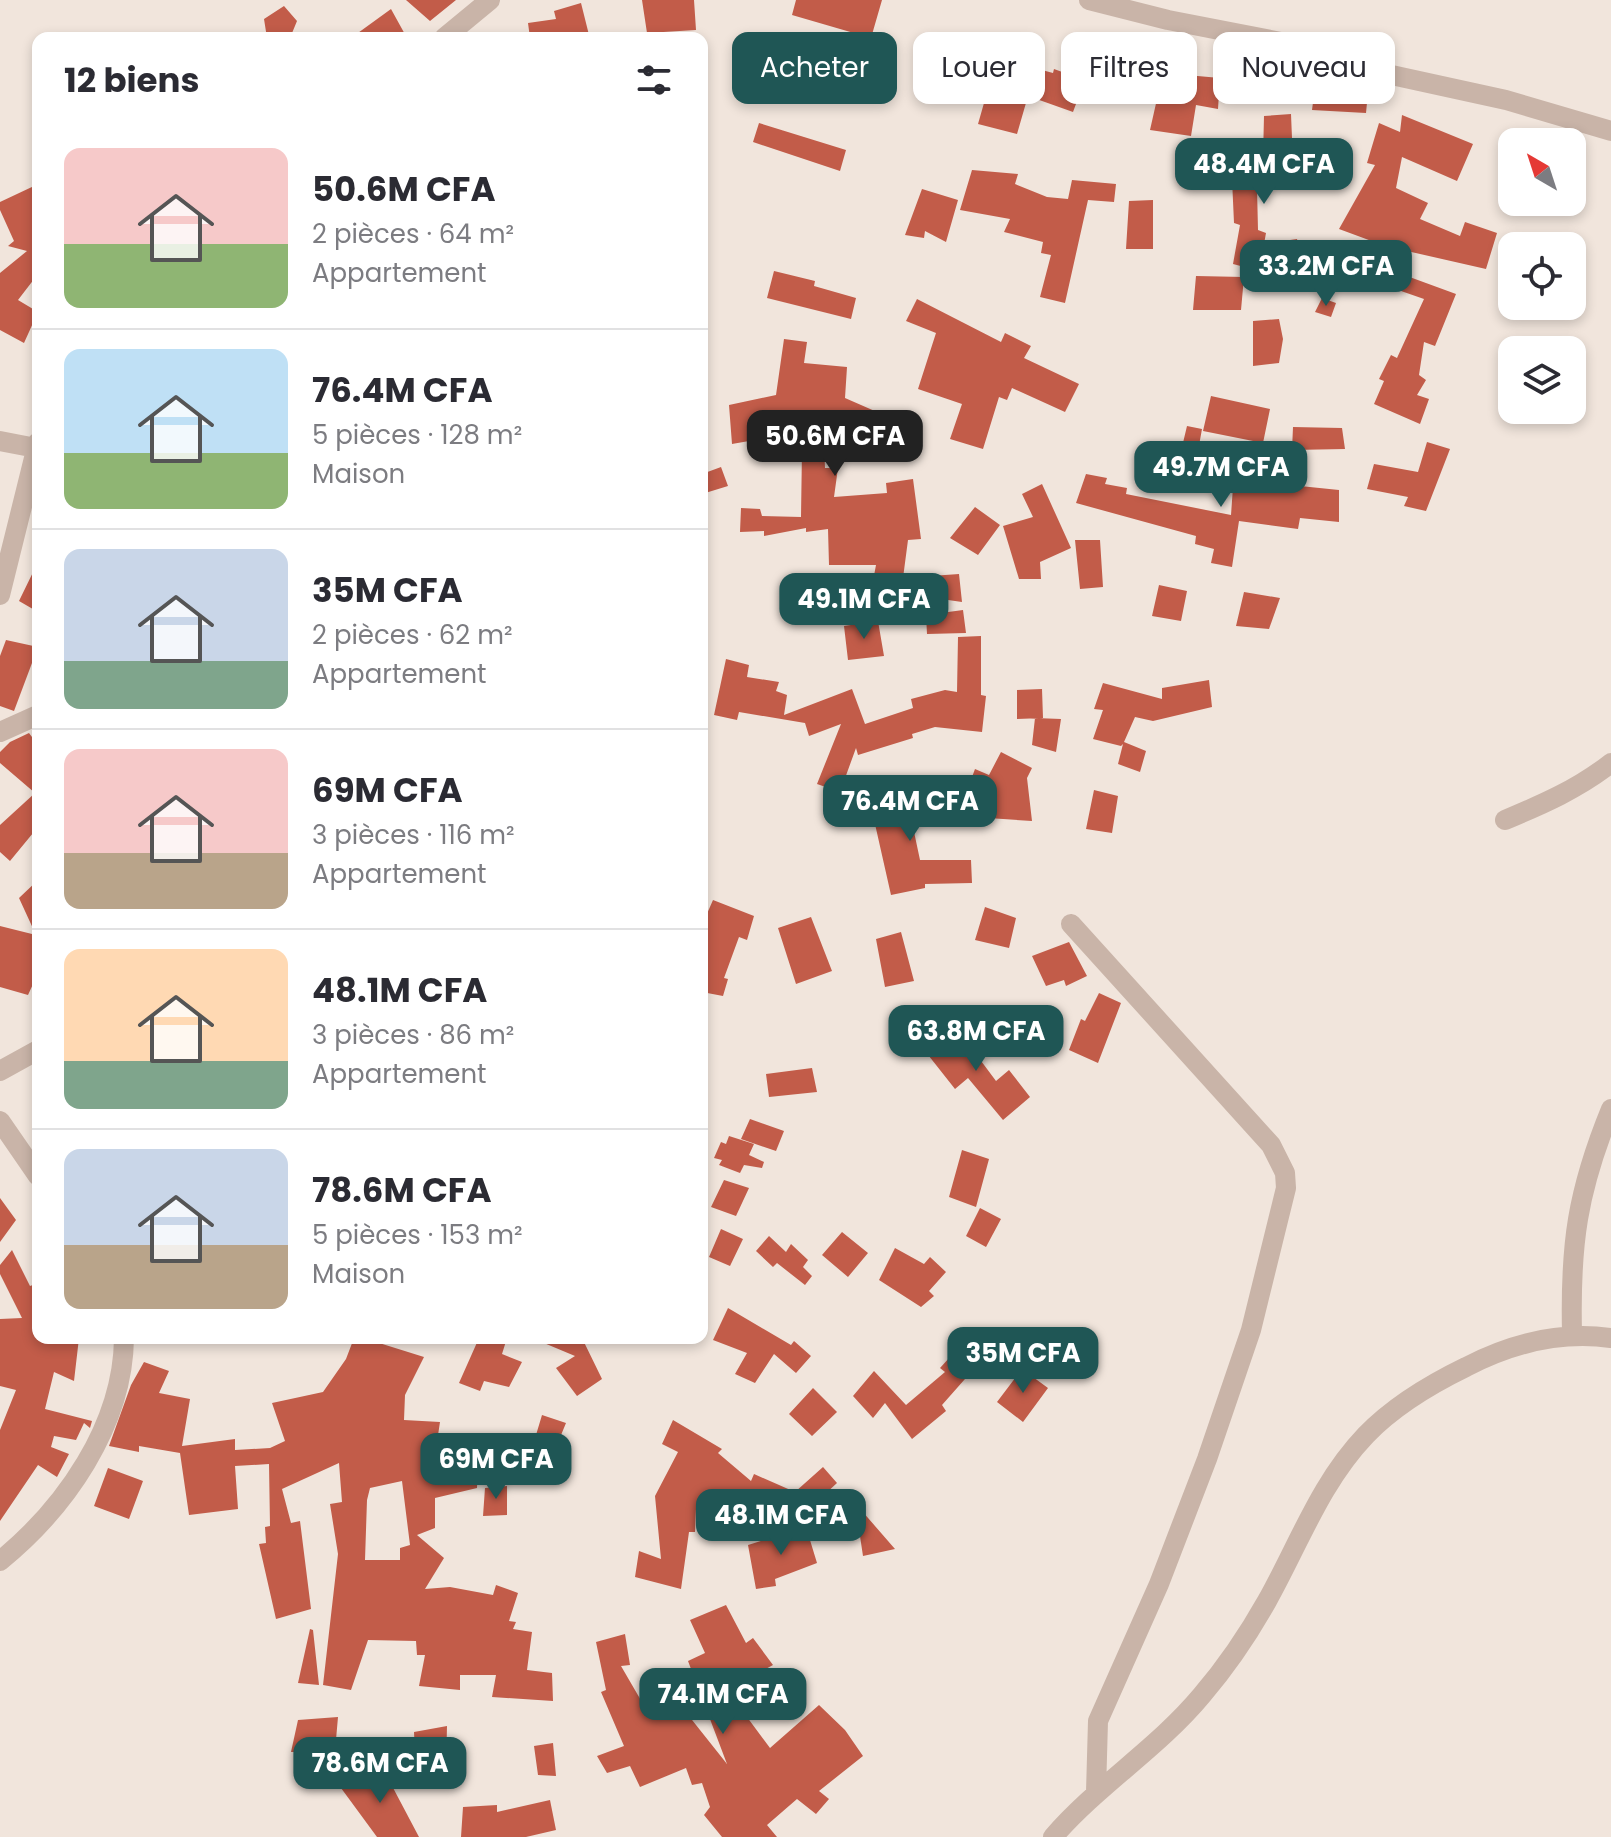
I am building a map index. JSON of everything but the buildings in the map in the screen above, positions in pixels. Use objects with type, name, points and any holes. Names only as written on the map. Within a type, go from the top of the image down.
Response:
[{"type":"street","points":[[451,32],[490,0]]},
{"type":"street","points":[[1089,0],[1168,20],[1307,47],[1387,74],[1506,100],[1611,131]]},
{"type":"street","points":[[0,441],[32,444]]},
{"type":"street","points":[[0,595],[32,465]]},
{"type":"street","points":[[0,732],[32,718]]},
{"type":"street","points":[[1505,820],[1576,788],[1611,763]]},
{"type":"street","points":[[1071,924],[1271,1145],[1285,1173],[1286,1188],[1251,1330],[1207,1459],[1159,1584],[1098,1721],[1096,1792]]},
{"type":"street","points":[[0,1071],[32,1053]]},
{"type":"street","points":[[1572,1333],[1571,1270],[1579,1200],[1611,1109]]},
{"type":"street","points":[[0,1121],[32,1167]]},
{"type":"street","points":[[1053,1837],[1096,1792],[1160,1739],[1201,1696],[1266,1602],[1316,1502],[1367,1433],[1401,1406],[1482,1359],[1508,1348],[1572,1333],[1611,1338]]},
{"type":"street","points":[[0,1561],[23,1542],[76,1480],[105,1423],[123,1344]]}]
